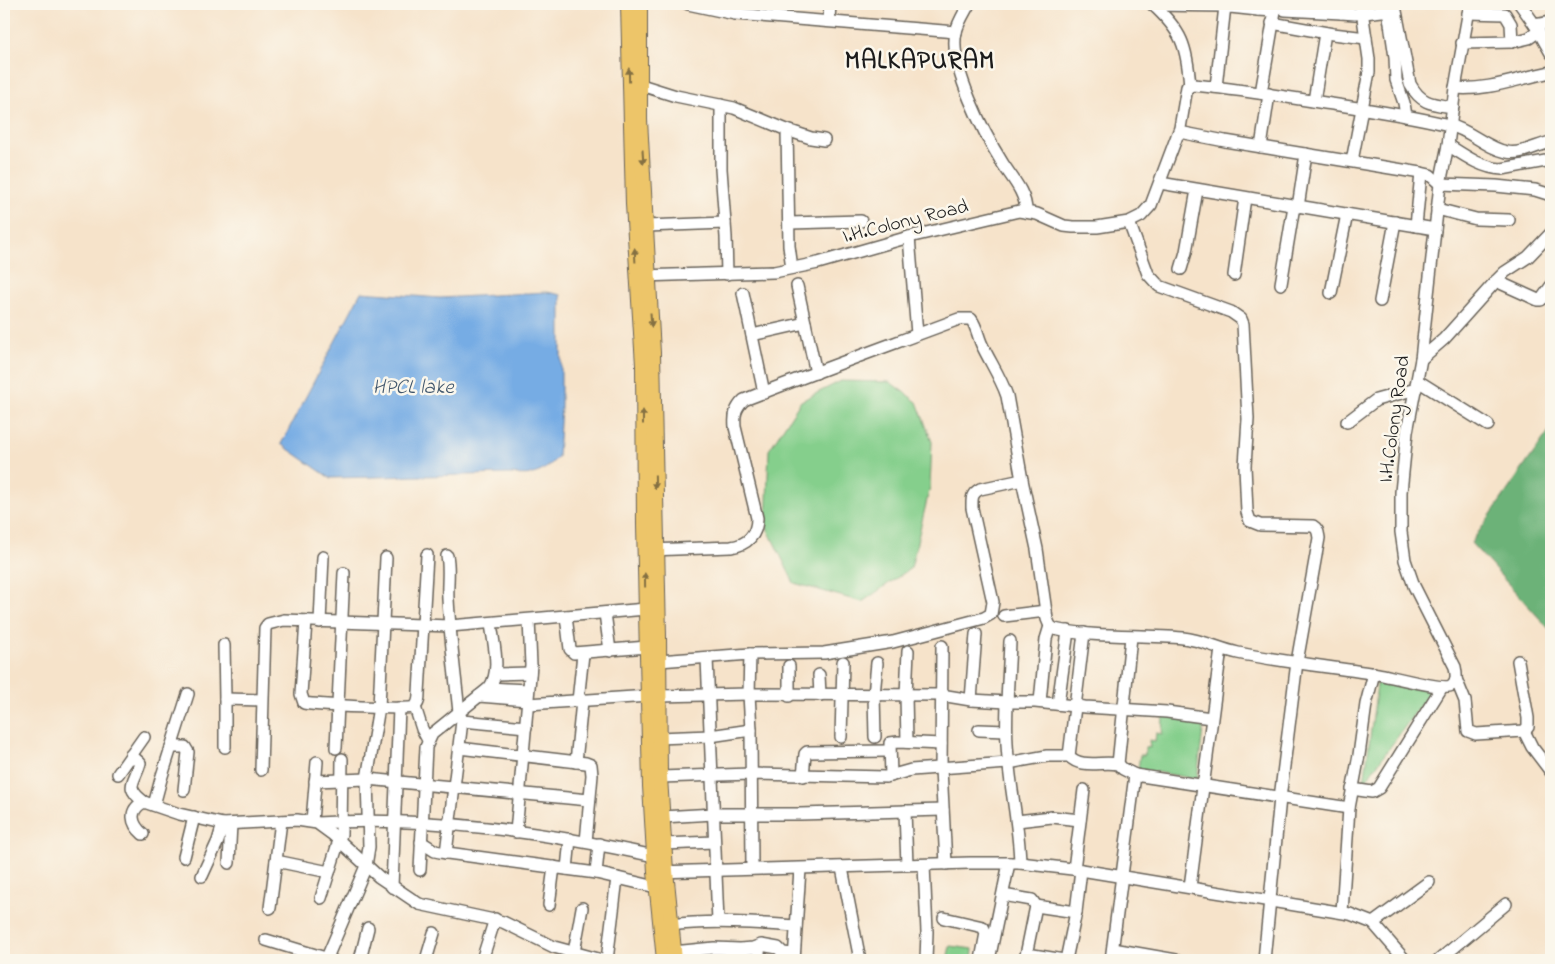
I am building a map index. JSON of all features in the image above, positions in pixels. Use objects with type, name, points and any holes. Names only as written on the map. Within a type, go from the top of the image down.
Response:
[{"type":"main road","points":[[628,4],[642,276],[653,353],[651,550],[646,609],[647,647],[658,738],[664,844],[656,887],[671,957]]},
{"type":"main road","points":[[640,4],[641,85],[638,181],[646,226],[642,276]]},
{"type":"main road","points":[[651,550],[659,661],[653,696],[650,786],[654,856],[660,872],[670,925],[671,957]]},
{"type":"street","points":[[688,4],[735,14],[829,20],[956,32]]},
{"type":"street","points":[[761,4],[761,16]]},
{"type":"street","points":[[829,20],[830,4]]},
{"type":"street","points":[[969,4],[956,32],[956,59],[976,114],[1000,159],[1024,197],[1026,211]]},
{"type":"street","points":[[1152,4],[1205,4],[1282,8],[1362,8],[1396,11],[1410,84],[1420,98],[1429,103],[1453,107]]},
{"type":"street","points":[[1152,4],[1164,14],[1181,38],[1187,60],[1190,86],[1216,87],[1361,108],[1450,125],[1468,132],[1490,146],[1507,152],[1516,152],[1551,142]]},
{"type":"street","points":[[1520,4],[1537,28],[1551,53]]},
{"type":"street","points":[[1216,87],[1229,5]]},
{"type":"street","points":[[1261,147],[1272,23],[1282,8]]},
{"type":"street","points":[[1352,161],[1368,72],[1362,8]]},
{"type":"street","points":[[1469,8],[1504,14],[1511,24],[1512,42]]},
{"type":"street","name":"I.H.Colony Road","points":[[1469,8],[1455,88],[1448,145],[1440,184],[1421,359],[1407,432],[1401,492],[1403,552],[1414,586],[1454,667],[1456,679],[1465,701],[1468,731],[1471,733],[1524,730]]},
{"type":"street","points":[[1388,10],[1395,57],[1396,80],[1404,103],[1406,116]]},
{"type":"street","points":[[1462,43],[1512,42],[1529,38],[1537,28],[1551,22]]},
{"type":"street","points":[[1272,23],[1325,33],[1366,38]]},
{"type":"street","points":[[1314,101],[1325,33]]},
{"type":"street","points":[[1455,88],[1491,87],[1551,72]]},
{"type":"street","points":[[641,85],[676,96],[721,105],[757,116],[787,130],[824,140]]},
{"type":"street","name":"I.H.Colony Road","points":[[642,276],[774,272],[818,263],[909,237],[1014,212],[1026,211],[1064,226],[1073,227],[1097,227],[1129,222],[1140,216],[1150,205],[1160,183],[1179,132],[1187,90],[1190,86]]},
{"type":"street","points":[[721,105],[721,169],[726,274]]},
{"type":"street","points":[[787,130],[792,268]]},
{"type":"street","points":[[1179,132],[1421,173],[1430,175],[1440,184],[1496,186],[1535,190],[1551,194]]},
{"type":"street","points":[[1448,145],[1472,160],[1494,168],[1502,169],[1551,160]]},
{"type":"street","points":[[1281,284],[1306,154]]},
{"type":"street","points":[[1416,226],[1421,173]]},
{"type":"street","points":[[1160,183],[1435,229]]},
{"type":"street","points":[[1182,269],[1196,190]]},
{"type":"street","points":[[1234,275],[1245,198]]},
{"type":"street","points":[[1437,209],[1476,219],[1509,220]]},
{"type":"street","points":[[1331,293],[1347,214]]},
{"type":"street","points":[[790,224],[861,221]]},
{"type":"street","points":[[1129,222],[1148,274],[1159,286],[1231,312],[1243,324],[1248,419],[1245,466],[1248,517],[1254,524],[1313,526],[1316,528],[1319,538],[1297,662],[1280,798],[1264,960]]},
{"type":"street","points":[[1380,301],[1394,222]]},
{"type":"street","points":[[646,226],[725,223]]},
{"type":"street","points":[[1421,359],[1444,340],[1496,280],[1528,257],[1551,233]]},
{"type":"street","points":[[909,237],[917,334]]},
{"type":"street","points":[[1496,280],[1538,300],[1545,297],[1551,286]]},
{"type":"street","points":[[797,286],[816,373]]},
{"type":"street","points":[[743,293],[764,392]]},
{"type":"street","points":[[651,550],[738,546],[749,540],[756,530],[757,518],[735,428],[734,415],[744,400],[959,319],[971,319],[1007,396],[1037,549],[1050,626],[1046,639],[1040,702]]},
{"type":"street","points":[[752,335],[805,323]]},
{"type":"street","points":[[1347,422],[1376,400],[1417,385],[1488,425]]},
{"type":"street","points":[[659,661],[750,654],[824,653],[887,643],[944,630],[984,618],[990,614],[993,602],[972,508],[972,497],[974,492],[980,489],[1022,480]]},
{"type":"street","points":[[427,555],[419,693],[418,702],[415,707],[422,729],[428,740]]},
{"type":"street","points":[[446,556],[448,562],[447,584],[450,626],[460,716],[459,748],[446,853]]},
{"type":"street","points":[[320,622],[323,557]]},
{"type":"street","points":[[266,940],[303,956],[328,960],[346,911],[366,866],[369,847],[367,779],[379,707],[386,558]]},
{"type":"street","points":[[336,748],[344,573]]},
{"type":"street","points":[[261,770],[264,628],[268,624],[276,621],[306,621],[450,626],[646,609]]},
{"type":"street","points":[[1004,616],[1046,611]]},
{"type":"street","points":[[605,613],[610,651]]},
{"type":"street","points":[[566,616],[571,651],[574,653],[582,654],[647,647]]},
{"type":"street","points":[[516,832],[532,661],[529,620]]},
{"type":"street","points":[[306,621],[302,699],[304,702],[309,704],[415,707]]},
{"type":"street","points":[[420,870],[428,740],[432,734],[460,716],[478,696],[489,688],[494,680],[496,674],[490,623]]},
{"type":"street","points":[[1050,626],[1054,629],[1084,633],[1130,637],[1182,638],[1201,641],[1238,653],[1374,673],[1442,687],[1452,685],[1456,679]]},
{"type":"street","points":[[1058,704],[1068,631]]},
{"type":"street","points":[[1069,756],[1084,633]]},
{"type":"street","points":[[971,700],[976,634]]},
{"type":"street","points":[[1118,764],[1130,637]]},
{"type":"street","points":[[989,960],[1003,894],[1015,863],[1017,821],[1008,763],[1006,731],[1010,641]]},
{"type":"street","points":[[224,645],[225,747]]},
{"type":"street","points":[[942,646],[941,769],[946,864]]},
{"type":"street","points":[[1190,887],[1221,649]]},
{"type":"street","points":[[907,742],[906,695],[908,651]]},
{"type":"street","points":[[576,762],[582,654]]},
{"type":"street","points":[[750,654],[748,694],[751,730],[752,869]]},
{"type":"street","points":[[707,658],[718,922]]},
{"type":"street","points":[[1518,661],[1528,718],[1528,727],[1524,730],[1532,747],[1551,772]]},
{"type":"street","points":[[841,737],[843,662]]},
{"type":"street","points":[[875,737],[874,695],[877,663]]},
{"type":"street","points":[[789,666],[789,696]]},
{"type":"street","points":[[496,674],[530,673]]},
{"type":"street","points":[[1342,912],[1349,808],[1366,704],[1374,673]]},
{"type":"street","points":[[819,675],[820,695]]},
{"type":"street","points":[[1352,789],[1372,792],[1378,788],[1442,687]]},
{"type":"street","points":[[489,688],[528,698]]},
{"type":"street","points":[[142,834],[133,824],[171,747],[188,694]]},
{"type":"street","points":[[478,696],[580,701],[653,696],[748,694],[789,696],[941,695],[971,700],[1040,702],[1211,718]]},
{"type":"street","points":[[225,699],[262,700]]},
{"type":"street","points":[[392,887],[399,708]]},
{"type":"street","points":[[460,716],[526,727]]},
{"type":"street","points":[[658,738],[710,736],[751,730]]},
{"type":"street","points":[[979,730],[1006,731]]},
{"type":"street","points":[[118,774],[144,737]]},
{"type":"street","points":[[891,776],[890,743],[941,744]]},
{"type":"street","points":[[171,747],[185,747],[188,752],[184,790]]},
{"type":"street","points":[[459,748],[590,765],[592,769],[586,842]]},
{"type":"street","points":[[803,776],[805,754],[807,752],[889,751]]},
{"type":"street","points":[[131,755],[140,763],[132,790],[142,808],[227,824],[280,821],[422,821],[570,839],[654,856]]},
{"type":"street","points":[[660,777],[751,774],[891,776],[911,770],[1008,763],[1047,756],[1069,756],[1076,762],[1118,764],[1123,769],[1136,775],[1349,808]]},
{"type":"street","points":[[321,898],[340,841],[342,759]]},
{"type":"street","points":[[315,822],[317,762]]},
{"type":"street","points":[[1136,775],[1112,955],[1176,960]]},
{"type":"street","points":[[315,781],[367,779],[589,800]]},
{"type":"street","points":[[1003,894],[1032,900],[1036,906],[1026,957],[1065,960],[1076,912],[1080,820],[1084,790]]},
{"type":"street","points":[[662,817],[714,814],[943,810]]},
{"type":"street","points":[[905,811],[907,865]]},
{"type":"street","points":[[1017,821],[1052,817],[1080,820]]},
{"type":"street","points":[[184,857],[194,818]]},
{"type":"street","points":[[270,908],[280,821]]},
{"type":"street","points":[[315,822],[332,834],[392,887],[419,904],[494,924],[509,924],[547,944],[602,960]]},
{"type":"street","points":[[227,824],[229,863]]},
{"type":"street","points":[[202,876],[227,824]]},
{"type":"street","points":[[567,869],[570,839]]},
{"type":"street","points":[[421,842],[435,851],[596,873],[656,887]]},
{"type":"street","points":[[664,844],[714,842]]},
{"type":"street","points":[[596,873],[599,844]]},
{"type":"street","points":[[276,861],[330,872]]},
{"type":"street","points":[[660,872],[1015,863],[1078,869],[1122,878],[1342,912],[1373,923],[1405,960]]},
{"type":"street","points":[[924,864],[927,932],[926,960]]},
{"type":"street","points":[[549,905],[554,867]]},
{"type":"street","points":[[842,868],[860,960]]},
{"type":"street","points":[[671,957],[714,948],[740,949],[760,946],[778,948],[782,953],[794,957],[800,869]]},
{"type":"street","points":[[607,960],[617,878]]},
{"type":"street","points":[[1373,923],[1429,882]]},
{"type":"street","points":[[1439,960],[1506,904]]},
{"type":"street","points":[[1036,906],[1076,912]]},
{"type":"street","points":[[574,952],[582,908]]},
{"type":"street","points":[[944,918],[983,927],[986,933],[981,960]]},
{"type":"street","points":[[670,925],[718,922],[796,926]]},
{"type":"street","points":[[482,960],[494,924]]},
{"type":"street","points":[[360,960],[368,928]]},
{"type":"street","points":[[426,960],[434,933]]},
{"type":"street","points":[[758,960],[760,946]]},
{"type":"green space","points":[[841,381],[890,382],[917,402],[932,442],[930,487],[911,568],[862,602],[794,583],[766,526],[769,450],[801,401]]},
{"type":"green space","points":[[1551,428],[1551,631],[1471,543]]},
{"type":"green space","points":[[1378,677],[1433,688],[1364,783]]},
{"type":"green space","points":[[1163,716],[1204,721],[1197,779],[1138,769],[1140,755],[1145,755],[1145,747],[1150,748],[1149,740],[1155,741],[1156,733],[1162,734]]},
{"type":"green space","points":[[950,946],[973,949],[972,960],[947,960]]},
{"type":"water","name":"HPCL lake","points":[[361,292],[440,298],[547,292],[561,295],[561,407],[558,457],[547,468],[525,475],[330,478],[281,444]]},
{"type":"district","name":"MALKAPURAM","points":[[920,59]]}]
